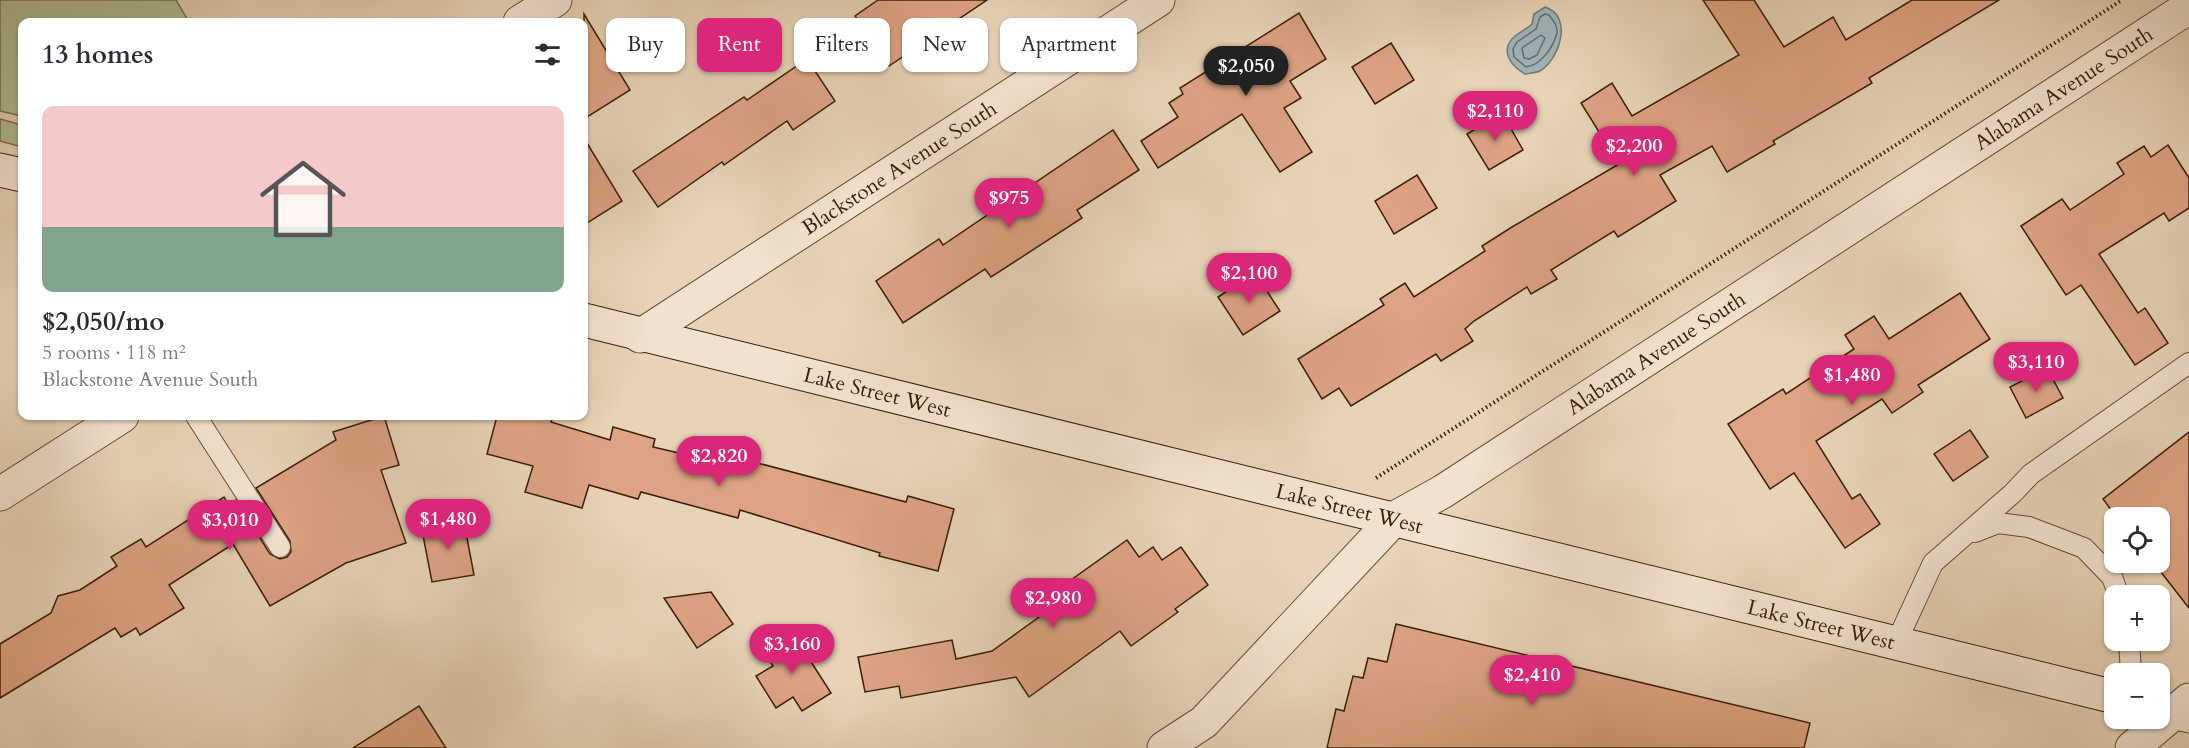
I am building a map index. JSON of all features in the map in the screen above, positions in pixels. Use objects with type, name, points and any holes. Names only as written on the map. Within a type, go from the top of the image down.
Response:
[{"type":"street","points":[[526,18],[555,0]]},
{"type":"street","name":"Blackstone Avenue South","points":[[640,336],[1158,0]]},
{"type":"street","name":"Alabama Avenue South","points":[[1184,743],[1395,518],[1452,485],[2189,7]]},
{"type":"street","points":[[0,170],[18,174]]},
{"type":"street","name":"Lake Street West","points":[[588,321],[640,336],[1395,518],[2104,694]]},
{"type":"street","points":[[0,494],[116,420]]},
{"type":"street","points":[[2132,748],[2178,709]]},
{"type":"lane","points":[[1896,643],[1933,563],[2013,494],[2031,474],[2189,363]]},
{"type":"lane","points":[[199,420],[280,547]]},
{"type":"lane","points":[[1965,535],[1998,524],[2029,526],[2084,548],[2112,577],[2115,585]]},
{"type":"path","points":[[1376,478],[2122,0]]},
{"type":"green space","points":[[0,0],[176,0],[187,18],[18,18],[18,115],[0,111]]},
{"type":"green space","points":[[0,119],[18,124],[18,146],[0,141]]},
{"type":"water","points":[[1545,7],[1554,12],[1559,19],[1561,28],[1558,48],[1553,58],[1540,71],[1525,74],[1516,68],[1507,49],[1514,37],[1532,24],[1534,14]]},
{"type":"building","points":[[878,0],[987,0],[960,18],[902,18],[902,57],[890,65],[890,18],[856,18],[855,16]]},
{"type":"building","points":[[1703,0],[1754,0],[1784,47],[1833,17],[1846,40],[1912,0],[1999,0],[1869,78],[1872,83],[1773,141],[1775,144],[1727,172],[1712,146],[1660,175],[1676,201],[1618,237],[1614,231],[1551,270],[1557,279],[1531,294],[1527,287],[1474,321],[1465,329],[1473,341],[1441,361],[1436,354],[1351,406],[1339,388],[1322,399],[1298,359],[1384,305],[1380,299],[1405,283],[1414,297],[1485,251],[1482,246],[1619,164],[1581,103],[1612,83],[1632,116],[1739,55]]},
{"type":"building","points":[[1299,13],[1326,59],[1290,81],[1301,98],[1284,108],[1312,152],[1280,172],[1242,114],[1158,168],[1141,141],[1178,117],[1169,103],[1183,94],[1180,88]]},
{"type":"building","points":[[588,21],[606,50],[606,72],[619,72],[630,90],[588,116]]},
{"type":"building","points":[[1391,43],[1414,80],[1375,104],[1352,67]]},
{"type":"building","points":[[794,68],[794,72],[816,72],[835,101],[793,130],[787,121],[724,165],[722,162],[658,207],[633,171],[744,97],[747,100]]},
{"type":"building","points":[[1502,113],[1523,150],[1489,170],[1467,134]]},
{"type":"building","points":[[1113,130],[1139,170],[1077,210],[1082,218],[991,277],[985,269],[903,323],[876,281],[939,239],[943,245]]},
{"type":"building","points":[[588,145],[622,201],[588,222]]},
{"type":"building","points":[[2168,145],[2189,178],[2189,208],[2169,221],[2164,213],[2099,254],[2138,313],[2145,308],[2168,343],[2135,365],[2081,285],[2066,295],[2021,226],[2062,199],[2070,210],[2124,174],[2117,163],[2144,146],[2151,157]]},
{"type":"building","points":[[1417,175],[1437,208],[1394,234],[1375,201]]},
{"type":"building","points":[[1255,273],[1280,311],[1243,335],[1218,297]]},
{"type":"building","points":[[1960,293],[1990,339],[1918,385],[1923,392],[1892,413],[1882,399],[1816,441],[1852,499],[1860,494],[1880,524],[1845,548],[1794,473],[1770,489],[1728,424],[1783,389],[1786,394],[1854,349],[1845,335],[1874,316],[1889,339]]},
{"type":"building","points":[[2047,368],[2063,398],[2026,418],[2010,387]]},
{"type":"building","points":[[371,420],[385,420],[399,465],[381,470],[406,543],[346,563],[270,606],[233,544],[169,585],[184,608],[140,635],[136,628],[121,637],[115,628],[0,698],[0,644],[51,613],[58,596],[80,590],[117,566],[111,557],[141,539],[146,547],[224,497],[228,504],[236,500],[270,554],[280,559],[287,557],[291,552],[290,541],[256,488],[336,440],[333,432]]},
{"type":"building","points":[[496,420],[552,420],[551,422],[610,440],[613,427],[655,439],[653,447],[709,460],[712,451],[906,502],[908,496],[954,509],[938,571],[879,556],[880,553],[740,510],[738,518],[641,492],[638,499],[589,485],[582,508],[525,492],[533,466],[487,454]]},
{"type":"building","points":[[1970,430],[1988,457],[1953,481],[1934,454]]},
{"type":"building","points":[[2189,432],[2189,608],[2162,573],[2170,573],[2170,507],[2109,507],[2103,499]]},
{"type":"building","points":[[463,517],[474,575],[432,582],[421,525]]},
{"type":"building","points":[[1127,540],[1139,557],[1153,547],[1162,560],[1181,547],[1208,585],[1175,609],[1178,612],[1131,646],[1120,631],[1029,697],[1016,677],[901,698],[899,686],[865,692],[858,657],[952,640],[956,659],[992,651],[1078,589],[1071,580]]},
{"type":"building","points":[[711,592],[733,624],[697,648],[664,598]]},
{"type":"building","points":[[1396,624],[1810,723],[1804,748],[1327,748],[1336,709],[1344,711],[1353,676],[1363,678],[1368,658],[1387,662]]},
{"type":"building","points":[[792,632],[831,693],[802,711],[793,697],[776,708],[756,676],[773,666],[763,650]]},
{"type":"building","points":[[419,706],[446,748],[353,748]]}]
